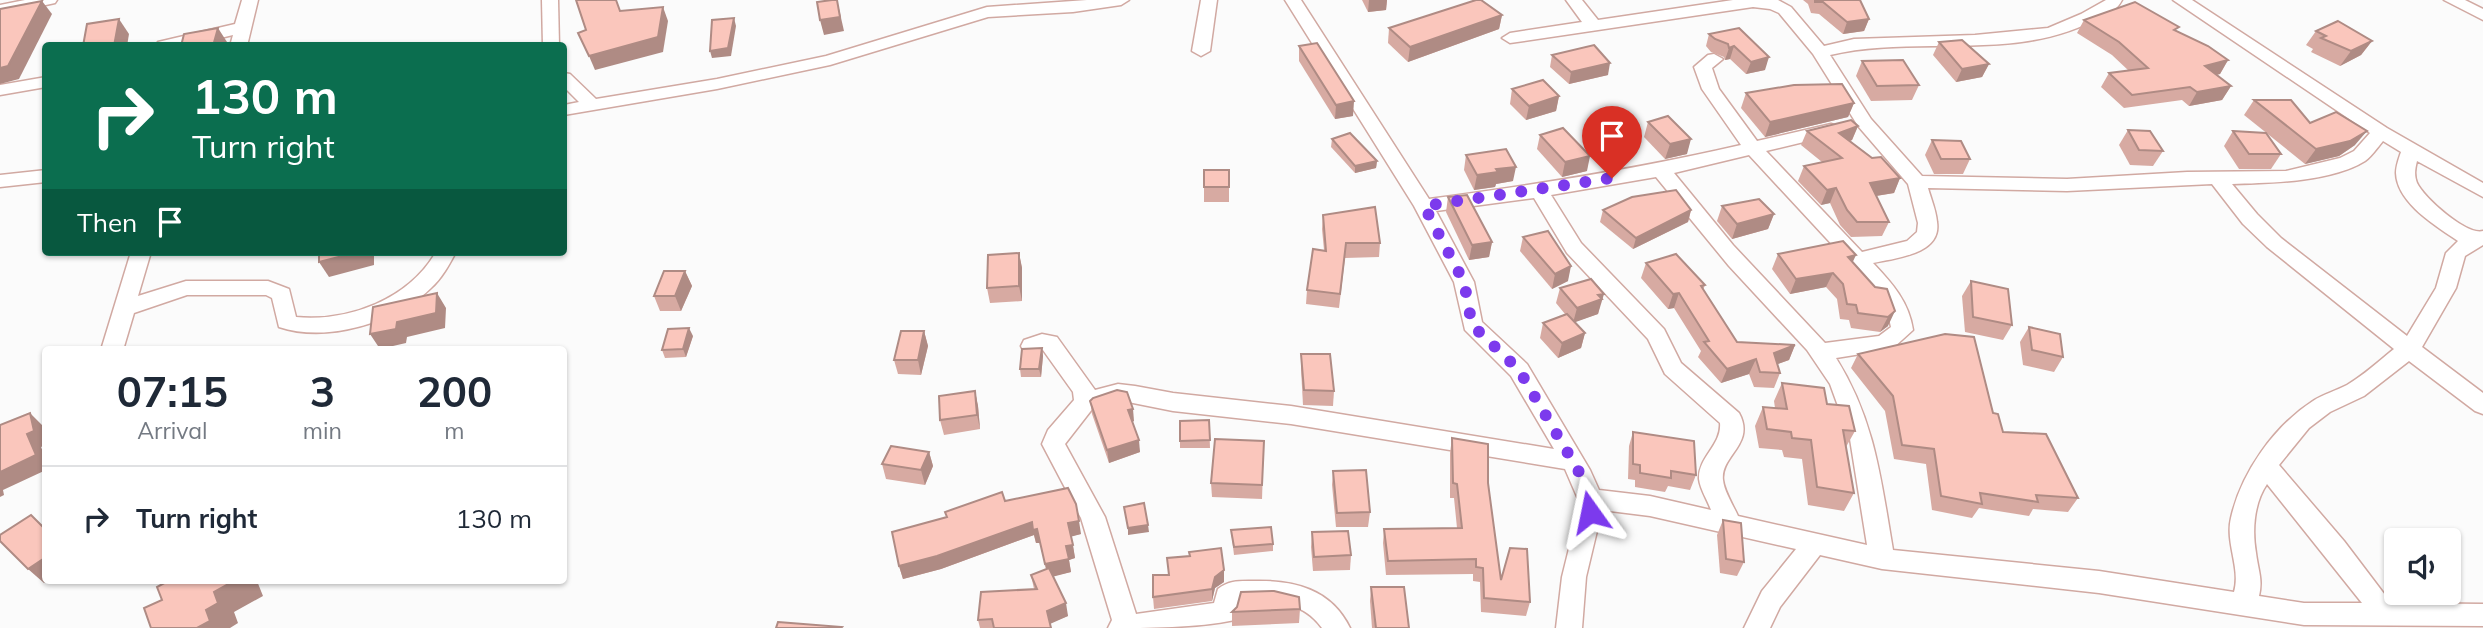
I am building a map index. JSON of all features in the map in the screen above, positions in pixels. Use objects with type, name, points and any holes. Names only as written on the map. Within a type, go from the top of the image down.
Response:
[{"type":"street","points":[[0,10],[49,0]]},
{"type":"street","points":[[239,42],[250,0]]},
{"type":"street","points":[[551,0],[551,42]]},
{"type":"street","points":[[567,110],[830,60],[990,6],[1073,7],[1121,0]]},
{"type":"street","points":[[1201,51],[1209,0]]},
{"type":"street","points":[[1293,0],[1424,206],[1464,282],[1472,325],[1519,370],[1572,461],[1590,499],[1590,512],[1574,577],[1569,628]]},
{"type":"street","points":[[1574,0],[1593,25]]},
{"type":"street","points":[[1820,52],[1854,44],[1975,40],[2051,33],[2087,18],[2114,0]]},
{"type":"street","points":[[2181,0],[2381,132],[2483,191]]},
{"type":"street","points":[[2452,0],[2483,15]]},
{"type":"street","points":[[1510,38],[1763,1],[1785,10],[1820,52],[1864,122],[1917,182],[1928,223],[1927,235],[1914,246],[1859,260]]},
{"type":"street","points":[[181,42],[243,27]]},
{"type":"street","points":[[1714,59],[1703,67],[1703,74],[1717,101],[1752,148],[1892,296],[1902,319],[1902,330],[1884,343],[1819,352]]},
{"type":"street","points":[[567,81],[593,106]]},
{"type":"street","points":[[0,90],[42,83]]},
{"type":"street","points":[[1424,206],[1539,191],[1661,170],[1864,122]]},
{"type":"street","points":[[1917,182],[2067,186],[2217,177],[2286,177],[2346,163],[2361,155],[2381,132]]},
{"type":"street","points":[[2411,150],[2405,173],[2408,185],[2419,200],[2477,244]]},
{"type":"street","points":[[1661,170],[1727,250],[1819,352],[1839,380],[1851,404],[1861,443],[1882,559]]},
{"type":"street","points":[[0,181],[42,176]]},
{"type":"street","points":[[2217,177],[2240,209],[2263,233],[2378,326],[2411,348],[2483,405]]},
{"type":"street","points":[[1539,191],[1574,248],[1656,334],[1673,368],[1731,419],[1731,440],[1711,473],[1711,480],[1728,522]]},
{"type":"street","points":[[2244,604],[2249,580],[2243,552],[2242,521],[2251,489],[2284,440],[2301,422],[2322,406],[2356,390],[2411,348],[2446,288],[2456,253],[2477,244]]},
{"type":"street","points":[[113,346],[140,256]]},
{"type":"street","points":[[124,308],[186,288],[268,288],[282,294],[286,321],[296,326],[349,322],[407,296],[433,273],[444,256]]},
{"type":"street","points":[[1032,346],[1042,342],[1049,344],[1084,390],[1085,402]]},
{"type":"street","points":[[1127,627],[1093,517],[1053,444],[1056,436],[1085,402],[1118,392],[1135,394],[1291,415],[1572,461]]},
{"type":"street","points":[[2266,467],[2335,548],[2385,615]]},
{"type":"street","points":[[1590,499],[1650,506],[1728,522],[1882,559],[2099,582],[2304,614],[2483,615]]},
{"type":"street","points":[[1757,628],[1771,599],[1816,542]]},
{"type":"street","points":[[1121,628],[1226,612],[1227,597],[1233,592],[1293,592],[1329,615],[1337,628]]},
{"type":"street","points":[[2304,614],[2329,628]]},
{"type":"building","points":[[576,0],[616,0],[620,11],[663,7],[658,37],[589,56],[578,33],[586,30]]},
{"type":"building","points":[[837,0],[840,17],[820,20],[817,2]]},
{"type":"building","points":[[1481,0],[1502,15],[1410,47],[1389,28]]},
{"type":"building","points":[[1815,0],[1860,0],[1869,19],[1847,22],[1823,2]]},
{"type":"building","points":[[42,1],[8,66],[0,68],[0,9]]},
{"type":"building","points":[[2135,2],[2179,27],[2174,30],[2208,46],[2228,60],[2205,66],[2231,86],[2197,92],[2190,87],[2132,95],[2109,73],[2148,68],[2119,42],[2084,20]]},
{"type":"building","points":[[734,18],[728,48],[710,51],[712,20]]},
{"type":"building","points":[[119,19],[115,42],[84,42],[87,24]]},
{"type":"building","points":[[2338,21],[2372,41],[2351,51],[2321,38],[2326,36],[2316,31]]},
{"type":"building","points":[[218,28],[214,42],[182,42],[184,34]]},
{"type":"building","points":[[1739,28],[1769,57],[1751,62],[1734,46],[1729,48],[1728,44],[1709,34]]},
{"type":"building","points":[[1962,40],[1989,64],[1962,69],[1939,42]]},
{"type":"building","points":[[1317,43],[1354,101],[1336,105],[1299,46]]},
{"type":"building","points":[[1594,45],[1610,63],[1571,72],[1552,55]]},
{"type":"building","points":[[1903,60],[1919,85],[1877,86],[1862,61]]},
{"type":"building","points":[[1543,80],[1559,96],[1529,106],[1512,89]]},
{"type":"building","points":[[1842,84],[1854,103],[1770,122],[1746,93],[1794,85]]},
{"type":"building","points":[[2254,100],[2291,100],[2310,123],[2336,112],[2367,131],[2350,141],[2316,149]]},
{"type":"building","points":[[1668,116],[1691,139],[1670,144],[1648,122]]},
{"type":"building","points":[[1851,120],[1858,126],[1839,133],[1872,158],[1881,157],[1900,178],[1870,183],[1889,222],[1857,222],[1847,210],[1836,188],[1827,190],[1804,166],[1842,158],[1807,131]]},
{"type":"building","points":[[1563,128],[1590,156],[1565,162],[1540,135]]},
{"type":"building","points":[[2128,130],[2150,131],[2163,151],[2139,150]]},
{"type":"building","points":[[2233,131],[2266,133],[2281,154],[2249,154]]},
{"type":"building","points":[[1350,133],[1377,161],[1355,166],[1332,139]]},
{"type":"building","points":[[1932,140],[1961,141],[1970,159],[1941,159]]},
{"type":"building","points":[[1506,149],[1516,167],[1496,169],[1498,172],[1477,175],[1466,155]]},
{"type":"building","points":[[1204,170],[1229,170],[1229,187],[1204,187]]},
{"type":"building","points":[[1676,190],[1691,210],[1636,238],[1603,210],[1632,197]]},
{"type":"building","points":[[1467,195],[1492,242],[1472,245],[1448,197]]},
{"type":"building","points":[[1759,199],[1774,214],[1737,224],[1722,206]]},
{"type":"building","points":[[1375,207],[1380,243],[1346,243],[1340,294],[1307,290],[1313,249],[1326,251],[1323,215]]},
{"type":"building","points":[[1548,231],[1571,266],[1555,274],[1523,237]]},
{"type":"building","points":[[1843,241],[1856,255],[1848,257],[1875,287],[1887,289],[1895,311],[1888,317],[1858,313],[1856,305],[1847,304],[1843,284],[1833,273],[1796,279],[1778,254]]},
{"type":"building","points":[[1019,253],[1019,286],[987,288],[988,255]]},
{"type":"building","points":[[1676,254],[1705,285],[1701,286],[1737,342],[1795,345],[1774,353],[1780,373],[1760,372],[1756,359],[1727,369],[1704,342],[1709,341],[1679,293],[1673,294],[1646,263]]},
{"type":"building","points":[[319,256],[342,256],[319,262]]},
{"type":"building","points":[[664,271],[685,271],[675,296],[654,296]]},
{"type":"building","points":[[1591,279],[1604,294],[1598,295],[1602,299],[1577,308],[1560,288]]},
{"type":"building","points":[[1971,281],[2008,289],[2012,325],[1973,317]]},
{"type":"building","points":[[437,293],[436,313],[397,322],[396,329],[370,334],[373,307]]},
{"type":"building","points":[[1567,314],[1585,333],[1562,343],[1543,323]]},
{"type":"building","points":[[2029,327],[2060,334],[2063,357],[2032,350]]},
{"type":"building","points":[[689,328],[683,349],[662,350],[668,329]]},
{"type":"building","points":[[901,331],[924,331],[918,360],[894,360]]},
{"type":"building","points":[[1945,334],[1974,337],[1993,413],[1998,414],[2003,432],[2046,434],[2078,498],[2036,495],[2038,502],[1980,493],[1982,504],[1941,496],[1934,449],[1902,445],[1893,396],[1858,354]]},
{"type":"building","points":[[1042,348],[1039,369],[1020,369],[1022,349]]},
{"type":"building","points":[[1301,354],[1330,354],[1334,391],[1304,390]]},
{"type":"building","points":[[1782,383],[1824,388],[1827,404],[1849,406],[1855,431],[1843,430],[1854,493],[1817,487],[1811,440],[1792,438],[1791,432],[1767,429],[1763,407],[1787,409]]},
{"type":"building","points":[[1117,390],[1127,392],[1133,409],[1128,410],[1139,440],[1107,450],[1090,401]]},
{"type":"building","points":[[975,391],[977,415],[940,420],[939,396]]},
{"type":"building","points":[[30,413],[34,431],[27,434],[36,455],[0,472],[0,425]]},
{"type":"building","points":[[1209,420],[1210,440],[1180,441],[1180,421]]},
{"type":"building","points":[[1633,432],[1694,441],[1696,475],[1671,471],[1671,478],[1640,473],[1640,465],[1633,464]]},
{"type":"building","points":[[1452,438],[1488,444],[1488,483],[1501,580],[1510,548],[1527,549],[1530,602],[1484,598],[1483,568],[1476,567],[1476,559],[1388,561],[1384,529],[1462,528],[1457,484],[1453,483]]},
{"type":"building","points":[[1215,439],[1264,441],[1262,485],[1211,483]]},
{"type":"building","points":[[891,446],[929,452],[921,470],[882,464]]},
{"type":"building","points":[[1366,470],[1370,512],[1337,513],[1333,471]]},
{"type":"building","points":[[1068,488],[1076,504],[1079,521],[1068,523],[1073,545],[1066,546],[1069,559],[1045,564],[1037,529],[1033,530],[1032,522],[937,556],[899,566],[892,532],[947,517],[945,512],[1002,492],[1005,501]]},
{"type":"building","points":[[1144,503],[1148,525],[1128,528],[1124,507]]},
{"type":"building","points":[[31,515],[42,526],[42,560],[28,569],[0,541],[0,535]]},
{"type":"building","points":[[1723,520],[1741,523],[1744,562],[1726,559]]},
{"type":"building","points":[[1271,527],[1273,544],[1234,547],[1231,530]]},
{"type":"building","points":[[1348,531],[1351,555],[1314,557],[1312,532]]},
{"type":"building","points":[[1221,548],[1224,570],[1215,577],[1212,589],[1153,597],[1153,575],[1169,575],[1167,558],[1190,556],[1189,552]]},
{"type":"building","points":[[1049,568],[1066,603],[1047,611],[1051,628],[994,628],[992,619],[978,620],[981,592],[1037,589],[1031,575]]},
{"type":"building","points":[[162,584],[229,584],[214,592],[218,603],[206,610],[210,621],[197,628],[151,628],[144,608],[162,600],[157,587]]},
{"type":"building","points":[[1371,587],[1404,587],[1409,628],[1376,628]]},
{"type":"building","points":[[1274,591],[1299,597],[1300,609],[1232,612],[1237,607],[1241,592]]},
{"type":"building","points":[[778,622],[842,627],[776,628]]},
{"type":"route","points":[[1590,512],[1590,499],[1582,477],[1519,370],[1472,325],[1464,282],[1424,206],[1539,191],[1612,178]]}]
